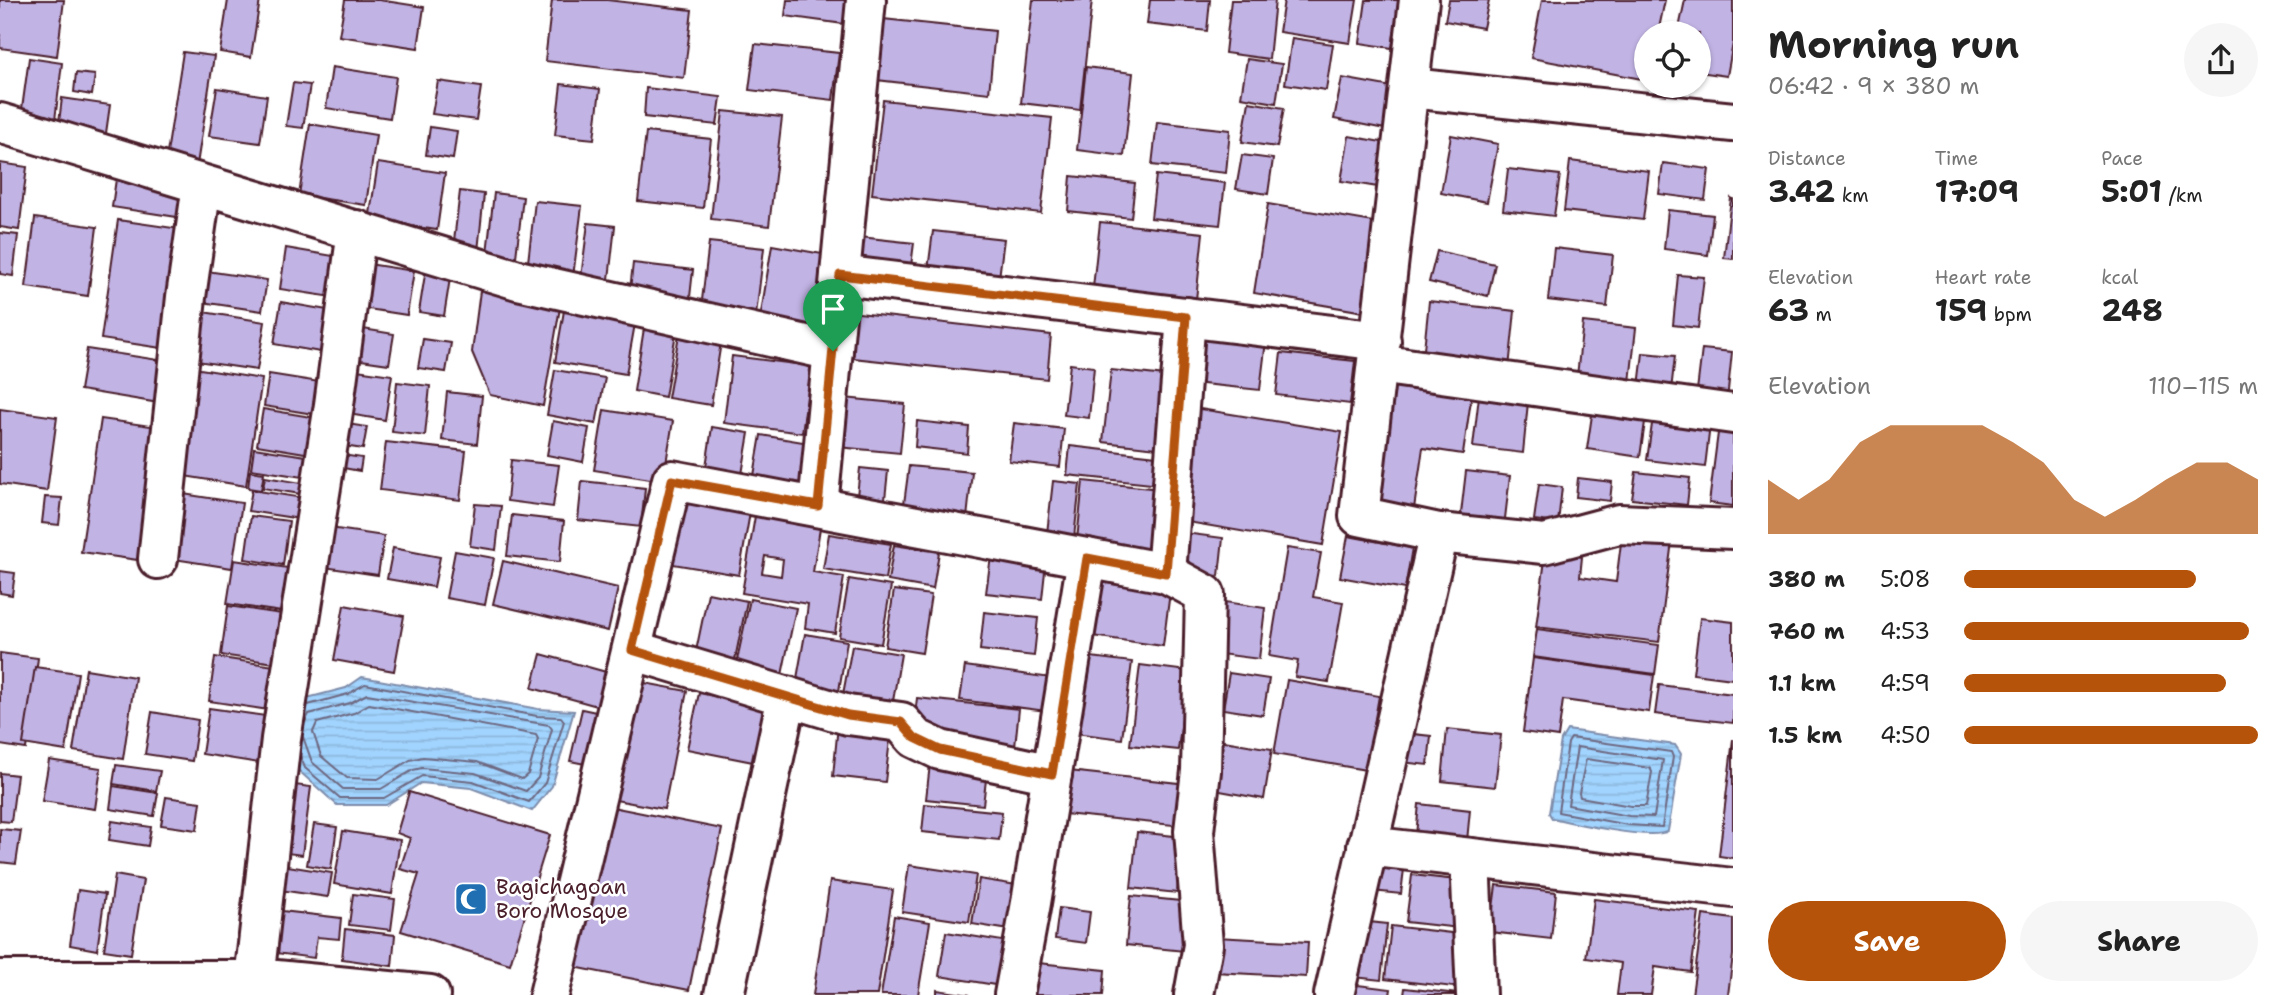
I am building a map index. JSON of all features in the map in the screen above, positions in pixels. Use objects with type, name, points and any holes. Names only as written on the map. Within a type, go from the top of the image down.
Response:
[{"type":"street","points":[[818,506],[866,0]]},
{"type":"street","points":[[1419,0],[1359,516],[1439,533],[1544,544],[1619,524],[1733,528]]},
{"type":"street","points":[[1410,88],[1733,122]]},
{"type":"street","points":[[0,123],[518,280],[833,351]]},
{"type":"street","points":[[158,559],[186,297],[202,186]]},
{"type":"street","points":[[254,980],[281,739],[334,405],[357,230]]},
{"type":"street","points":[[840,275],[1186,317],[1733,414]]},
{"type":"street","points":[[1166,573],[1186,317]]},
{"type":"street","points":[[549,995],[672,480],[1166,573],[1205,594],[1200,771],[1194,831],[1203,946],[1194,995]]},
{"type":"street","points":[[1334,995],[1439,533]]},
{"type":"street","points":[[1014,995],[1087,558]]},
{"type":"street","points":[[632,650],[848,715],[901,722],[915,738],[940,750],[1052,774]]},
{"type":"street","points":[[724,995],[787,696]]},
{"type":"street","points":[[1367,846],[1733,888]]},
{"type":"street","points":[[1470,858],[1476,995]]},
{"type":"street","points":[[0,979],[162,988],[254,980],[430,995]]},
{"type":"water","points":[[362,677],[538,709],[574,711],[552,786],[532,811],[471,788],[421,783],[386,805],[337,805],[299,771],[284,733],[295,701],[346,688]]},
{"type":"water","points":[[1567,730],[1675,745],[1681,754],[1668,831],[1660,834],[1630,833],[1552,818],[1549,813],[1561,740]]},
{"type":"building","points":[[0,0],[64,0],[57,56],[0,48]]},
{"type":"building","points":[[228,0],[260,0],[251,57],[220,52]]},
{"type":"building","points":[[345,0],[379,0],[424,7],[418,48],[339,36]]},
{"type":"building","points":[[552,0],[607,0],[692,10],[684,78],[545,61]]},
{"type":"building","points":[[787,0],[846,0],[844,24],[785,16]]},
{"type":"building","points":[[1033,0],[1092,0],[1080,110],[1021,103]]},
{"type":"building","points":[[1150,0],[1210,0],[1207,31],[1147,24]]},
{"type":"building","points":[[1231,0],[1275,0],[1269,59],[1225,53]]},
{"type":"building","points":[[1284,0],[1357,0],[1350,43],[1279,32]]},
{"type":"building","points":[[1366,0],[1399,0],[1392,48],[1360,43]]},
{"type":"building","points":[[1449,0],[1489,0],[1483,28],[1445,21]]},
{"type":"building","points":[[1542,0],[1665,0],[1661,21],[1634,21],[1634,78],[1531,58]]},
{"type":"building","points":[[1685,0],[1733,0],[1733,43],[1727,76],[1711,74],[1711,21],[1681,21]]},
{"type":"building","points":[[883,19],[995,31],[989,93],[877,80]]},
{"type":"building","points":[[1292,38],[1333,44],[1326,90],[1285,84]]},
{"type":"building","points":[[755,44],[839,53],[833,100],[749,90]]},
{"type":"building","points":[[183,52],[214,56],[196,171],[165,166]]},
{"type":"building","points":[[29,58],[62,63],[55,120],[21,116]]},
{"type":"building","points":[[1247,59],[1282,64],[1276,103],[1241,97]]},
{"type":"building","points":[[332,67],[396,77],[390,118],[326,108]]},
{"type":"building","points":[[1086,67],[1133,73],[1124,156],[1077,150]]},
{"type":"building","points":[[76,73],[95,75],[92,95],[74,92]]},
{"type":"building","points":[[1342,78],[1392,87],[1385,129],[1334,119]]},
{"type":"building","points":[[438,81],[481,87],[476,120],[432,114]]},
{"type":"building","points":[[293,83],[310,85],[303,128],[286,126]]},
{"type":"building","points":[[561,84],[600,89],[594,139],[555,135]]},
{"type":"building","points":[[217,88],[267,96],[260,143],[209,136]]},
{"type":"building","points":[[646,88],[721,97],[717,125],[644,117]]},
{"type":"building","points":[[62,98],[110,105],[103,154],[56,147]]},
{"type":"building","points":[[883,100],[1052,118],[1041,213],[872,194]]},
{"type":"building","points":[[1249,102],[1284,108],[1277,147],[1242,142]]},
{"type":"building","points":[[723,111],[782,117],[769,226],[711,219]]},
{"type":"building","points":[[1157,122],[1230,130],[1226,173],[1152,165]]},
{"type":"building","points":[[310,124],[376,135],[366,205],[299,195]]},
{"type":"building","points":[[430,127],[457,131],[453,159],[426,155]]},
{"type":"building","points":[[646,132],[711,139],[703,208],[638,201]]},
{"type":"building","points":[[1451,135],[1498,144],[1487,202],[1441,193]]},
{"type":"building","points":[[1349,136],[1392,144],[1384,188],[1341,181]]},
{"type":"building","points":[[1242,155],[1273,159],[1268,194],[1236,189]]},
{"type":"building","points":[[1570,161],[1649,171],[1643,220],[1564,211]]},
{"type":"building","points":[[0,163],[27,167],[19,230],[0,227]]},
{"type":"building","points":[[378,163],[445,173],[437,230],[369,220]]},
{"type":"building","points":[[1663,163],[1709,169],[1705,200],[1659,194]]},
{"type":"building","points":[[1508,169],[1560,175],[1554,216],[1503,210]]},
{"type":"building","points":[[1156,175],[1225,183],[1220,225],[1151,218]]},
{"type":"building","points":[[1071,176],[1135,183],[1131,218],[1068,211]]},
{"type":"building","points":[[116,179],[194,191],[190,219],[112,207]]},
{"type":"building","points":[[460,191],[484,194],[478,251],[453,249]]},
{"type":"building","points":[[494,193],[523,197],[516,257],[487,253]]},
{"type":"building","points":[[1731,198],[1733,199],[1733,259],[1724,258]]},
{"type":"building","points":[[535,201],[582,206],[573,277],[527,271]]},
{"type":"building","points":[[1268,204],[1385,224],[1370,313],[1254,293]]},
{"type":"building","points":[[1668,210],[1713,215],[1708,255],[1664,249]]},
{"type":"building","points":[[35,218],[97,227],[88,296],[26,287]]},
{"type":"building","points":[[118,220],[194,231],[175,350],[101,339]]},
{"type":"building","points":[[1100,222],[1203,233],[1195,309],[1092,297]]},
{"type":"building","points":[[588,223],[615,226],[608,288],[580,285]]},
{"type":"building","points":[[933,231],[1004,239],[999,278],[928,270]]},
{"type":"building","points":[[0,233],[18,235],[13,276],[0,274]]},
{"type":"building","points":[[851,236],[914,243],[910,274],[847,266]]},
{"type":"building","points":[[709,242],[764,248],[755,324],[700,317]]},
{"type":"building","points":[[772,245],[839,257],[824,343],[758,332]]},
{"type":"building","points":[[286,248],[345,258],[339,298],[280,289]]},
{"type":"building","points":[[1554,248],[1613,255],[1607,307],[1548,300]]},
{"type":"building","points":[[1437,251],[1495,264],[1488,296],[1429,282]]},
{"type":"building","points":[[362,263],[414,271],[407,315],[355,307]]},
{"type":"building","points":[[633,263],[693,270],[689,306],[629,299]]},
{"type":"building","points":[[426,268],[451,272],[444,316],[419,312]]},
{"type":"building","points":[[200,270],[267,280],[262,311],[195,301]]},
{"type":"building","points":[[1678,275],[1704,277],[1698,328],[1673,325]]},
{"type":"building","points":[[481,283],[562,296],[543,406],[490,395],[472,352]]},
{"type":"building","points":[[1429,301],[1515,311],[1509,368],[1423,359]]},
{"type":"building","points":[[281,302],[339,312],[332,354],[274,344]]},
{"type":"building","points":[[565,305],[636,318],[626,374],[555,362]]},
{"type":"building","points":[[197,311],[265,322],[257,370],[190,360]]},
{"type":"building","points":[[850,312],[1051,335],[1047,379],[844,357]]},
{"type":"building","points":[[645,322],[677,327],[665,397],[634,391]]},
{"type":"building","points":[[1583,322],[1636,328],[1629,391],[1576,385]]},
{"type":"building","points":[[351,327],[394,334],[389,364],[347,358]]},
{"type":"building","points":[[680,329],[722,336],[711,405],[668,398]]},
{"type":"building","points":[[1200,334],[1266,341],[1260,390],[1194,383]]},
{"type":"building","points":[[423,339],[451,343],[446,372],[418,368]]},
{"type":"building","points":[[87,349],[165,361],[159,403],[80,390]]},
{"type":"building","points":[[1702,349],[1732,352],[1726,410],[1695,407]]},
{"type":"building","points":[[1281,353],[1355,361],[1350,404],[1276,395]]},
{"type":"building","points":[[1643,353],[1675,356],[1670,399],[1638,395]]},
{"type":"building","points":[[732,356],[811,366],[802,433],[724,423]]},
{"type":"building","points":[[1070,364],[1094,367],[1089,418],[1064,415]]},
{"type":"building","points":[[188,367],[262,379],[246,486],[172,474]]},
{"type":"building","points":[[343,368],[392,375],[385,420],[336,412]]},
{"type":"building","points":[[555,370],[605,378],[596,424],[547,415]]},
{"type":"building","points":[[1111,370],[1165,376],[1157,448],[1103,442]]},
{"type":"building","points":[[269,374],[332,384],[326,416],[264,406]]},
{"type":"building","points":[[397,382],[430,386],[425,436],[392,432]]},
{"type":"building","points":[[1393,382],[1472,393],[1463,454],[1423,448],[1413,515],[1374,509]]},
{"type":"building","points":[[447,392],[482,396],[477,444],[442,440]]},
{"type":"building","points":[[1479,396],[1528,402],[1523,453],[1473,447]]},
{"type":"building","points":[[844,398],[905,404],[900,453],[838,447]]},
{"type":"building","points":[[1194,408],[1342,432],[1323,545],[1176,520]]},
{"type":"building","points":[[1593,408],[1646,415],[1640,457],[1587,449]]},
{"type":"building","points":[[0,409],[57,417],[47,491],[0,484]]},
{"type":"building","points":[[263,409],[323,419],[317,455],[257,445]]},
{"type":"building","points":[[604,410],[673,421],[663,481],[594,470]]},
{"type":"building","points":[[1653,417],[1710,425],[1705,467],[1647,460]]},
{"type":"building","points":[[101,419],[158,427],[138,560],[81,552]]},
{"type":"building","points":[[553,421],[589,428],[583,462],[547,455]]},
{"type":"building","points":[[917,421],[969,427],[967,453],[915,447]]},
{"type":"building","points":[[334,422],[367,427],[363,449],[331,444]]},
{"type":"building","points":[[1014,423],[1064,429],[1060,467],[1009,461]]},
{"type":"building","points":[[1719,425],[1733,426],[1733,506],[1709,503]]},
{"type":"building","points":[[712,427],[749,433],[740,486],[704,480]]},
{"type":"building","points":[[761,435],[815,444],[806,501],[751,493]]},
{"type":"building","points":[[386,442],[466,451],[460,500],[380,490]]},
{"type":"building","points":[[1070,446],[1173,458],[1170,486],[1067,475]]},
{"type":"building","points":[[254,448],[319,458],[316,479],[251,469]]},
{"type":"building","points":[[330,453],[362,458],[360,471],[327,465]]},
{"type":"building","points":[[511,460],[559,465],[553,507],[507,501]]},
{"type":"building","points":[[909,466],[972,472],[967,518],[903,511]]},
{"type":"building","points":[[860,468],[888,471],[885,499],[857,496]]},
{"type":"building","points":[[250,471],[264,473],[261,490],[248,488]]},
{"type":"building","points":[[1466,471],[1510,476],[1504,527],[1460,522]]},
{"type":"building","points":[[1636,472],[1690,478],[1687,505],[1632,499]]},
{"type":"building","points":[[265,477],[308,484],[307,495],[263,488]]},
{"type":"building","points":[[1578,478],[1612,482],[1610,501],[1576,497]]},
{"type":"building","points":[[582,481],[645,488],[641,527],[578,520]]},
{"type":"building","points":[[1053,481],[1080,484],[1073,546],[1046,542]]},
{"type":"building","points":[[1083,481],[1170,490],[1163,559],[1076,550]]},
{"type":"building","points":[[1539,484],[1562,487],[1558,523],[1534,520]]},
{"type":"building","points":[[252,490],[310,499],[307,520],[248,511]]},
{"type":"building","points":[[170,492],[242,503],[232,568],[161,557]]},
{"type":"building","points":[[685,496],[751,507],[739,575],[673,564]]},
{"type":"building","points":[[45,497],[62,498],[59,525],[42,523]]},
{"type":"building","points":[[475,504],[501,506],[496,550],[470,546]]},
{"type":"building","points":[[512,515],[564,521],[560,562],[507,556]]},
{"type":"building","points":[[251,516],[289,521],[283,565],[245,559]]},
{"type":"building","points":[[755,516],[820,528],[813,572],[844,577],[835,633],[805,628],[808,604],[742,593]],"holes":[[[765,556],[783,559],[781,576],[762,573]]]},
{"type":"building","points":[[330,528],[384,536],[378,575],[324,567]]},
{"type":"building","points":[[1177,532],[1223,538],[1219,576],[1173,571]]},
{"type":"building","points":[[829,534],[891,544],[885,579],[823,569]]},
{"type":"building","points":[[1622,535],[1672,541],[1659,642],[1536,627],[1546,552],[1582,557],[1580,577],[1616,582]]},
{"type":"building","points":[[1348,536],[1412,548],[1405,589],[1340,577]]},
{"type":"building","points":[[894,545],[939,552],[933,589],[888,581]]},
{"type":"building","points":[[393,548],[440,557],[434,587],[387,579]]},
{"type":"building","points":[[1287,548],[1321,553],[1313,597],[1343,602],[1329,682],[1295,677],[1298,661],[1269,656]]},
{"type":"building","points":[[455,551],[494,558],[485,605],[446,598]]},
{"type":"building","points":[[991,556],[1046,562],[1042,599],[986,593]]},
{"type":"building","points":[[234,560],[295,569],[289,613],[227,604]]},
{"type":"building","points":[[503,561],[618,588],[608,631],[493,604]]},
{"type":"building","points":[[0,571],[15,573],[12,595],[0,593]]},
{"type":"building","points":[[849,579],[891,586],[881,644],[839,637]]},
{"type":"building","points":[[1092,581],[1170,592],[1163,646],[1085,635]]},
{"type":"building","points":[[894,590],[931,595],[922,653],[885,647]]},
{"type":"building","points":[[708,593],[747,601],[734,664],[695,656]]},
{"type":"building","points":[[750,599],[796,608],[782,675],[736,665]]},
{"type":"building","points":[[1219,601],[1265,608],[1259,659],[1212,653]]},
{"type":"building","points":[[344,605],[404,616],[394,671],[334,660]]},
{"type":"building","points":[[228,606],[289,615],[282,664],[221,655]]},
{"type":"building","points":[[984,612],[1038,618],[1034,656],[980,650]]},
{"type":"building","points":[[1700,618],[1733,622],[1733,679],[1693,674]]},
{"type":"building","points":[[1537,629],[1659,645],[1655,674],[1533,657]]},
{"type":"building","points":[[805,634],[847,641],[839,691],[796,684]]},
{"type":"building","points":[[852,646],[901,654],[891,713],[841,705]]},
{"type":"building","points":[[0,653],[38,658],[26,749],[0,745]]},
{"type":"building","points":[[541,654],[617,675],[608,709],[532,688]]},
{"type":"building","points":[[1083,656],[1132,662],[1122,739],[1074,733]]},
{"type":"building","points":[[215,657],[281,667],[275,711],[209,701]]},
{"type":"building","points":[[1533,658],[1654,675],[1649,712],[1563,700],[1558,737],[1523,732]]},
{"type":"building","points":[[1140,665],[1188,671],[1178,750],[1130,745]]},
{"type":"building","points":[[965,666],[1059,679],[1054,712],[960,700]]},
{"type":"building","points":[[35,667],[78,673],[66,751],[23,744]]},
{"type":"building","points":[[86,669],[135,677],[123,759],[73,751]]},
{"type":"building","points":[[1229,673],[1269,679],[1263,715],[1223,709]]},
{"type":"building","points":[[1287,680],[1379,696],[1366,770],[1274,754]]},
{"type":"building","points":[[634,681],[687,691],[664,809],[610,799]]},
{"type":"building","points":[[1659,685],[1733,694],[1733,723],[1655,714]]},
{"type":"building","points":[[699,693],[774,708],[763,764],[687,749]]},
{"type":"building","points":[[917,698],[1019,709],[1014,756],[913,731]]},
{"type":"building","points":[[209,708],[273,717],[265,764],[202,754]]},
{"type":"building","points":[[582,709],[610,715],[600,767],[570,761]]},
{"type":"building","points":[[152,712],[198,720],[192,761],[145,754]]},
{"type":"building","points":[[838,725],[891,731],[885,782],[833,776]]},
{"type":"building","points":[[1447,729],[1501,735],[1495,787],[1442,781]]},
{"type":"building","points":[[1395,732],[1431,736],[1428,765],[1392,761]]},
{"type":"building","points":[[1733,739],[1733,858],[1719,856]]},
{"type":"building","points":[[1218,740],[1272,749],[1264,799],[1209,789]]},
{"type":"building","points":[[49,760],[101,768],[95,809],[42,801]]},
{"type":"building","points":[[930,764],[987,771],[983,805],[926,799]]},
{"type":"building","points":[[116,765],[160,771],[156,791],[113,784]]},
{"type":"building","points":[[1060,770],[1187,784],[1183,826],[1055,813]]},
{"type":"building","points":[[0,773],[17,775],[11,822],[0,821]]},
{"type":"building","points":[[279,783],[311,787],[302,855],[271,851]]},
{"type":"building","points":[[113,786],[158,793],[154,816],[110,809]]},
{"type":"building","points":[[409,792],[550,835],[510,964],[401,931],[419,874],[400,869],[410,838],[397,833]]},
{"type":"building","points":[[166,797],[201,802],[197,830],[161,825]]},
{"type":"building","points":[[925,804],[1002,812],[999,840],[922,832]]},
{"type":"building","points":[[1419,804],[1470,810],[1467,841],[1416,835]]},
{"type":"building","points":[[607,806],[722,829],[689,990],[574,967]]},
{"type":"building","points":[[112,821],[151,827],[148,846],[109,840]]},
{"type":"building","points":[[314,824],[337,827],[331,869],[307,865]]},
{"type":"building","points":[[0,829],[21,831],[16,864],[0,862]]},
{"type":"building","points":[[343,831],[400,840],[392,894],[334,884]]},
{"type":"building","points":[[1137,832],[1183,837],[1177,893],[1131,888]]},
{"type":"building","points":[[1366,857],[1405,861],[1401,894],[1362,890]]},
{"type":"building","points":[[269,863],[332,873],[328,897],[266,888]]},
{"type":"building","points":[[909,865],[976,875],[969,922],[902,912]]},
{"type":"building","points":[[115,875],[143,880],[131,954],[104,950]]},
{"type":"building","points":[[1412,875],[1465,881],[1459,928],[1406,922]]},
{"type":"building","points":[[979,879],[1029,887],[1022,932],[972,924]]},
{"type":"building","points":[[830,881],[893,890],[877,995],[813,995]]},
{"type":"building","points":[[1496,885],[1556,892],[1551,939],[1490,932]]},
{"type":"building","points":[[78,890],[105,894],[97,950],[70,945]]},
{"type":"building","points":[[353,894],[395,899],[391,930],[349,925]]},
{"type":"building","points":[[1131,896],[1200,903],[1194,952],[1126,945]]},
{"type":"building","points":[[1594,899],[1699,912],[1691,972],[1655,967],[1651,995],[1617,995],[1621,963],[1586,958]]},
{"type":"building","points":[[1059,908],[1090,912],[1086,943],[1055,939]]},
{"type":"building","points":[[265,909],[341,918],[339,939],[317,937],[314,958],[260,951]]},
{"type":"building","points":[[1703,915],[1733,919],[1733,955],[1728,995],[1692,995]]},
{"type":"building","points":[[894,916],[930,922],[918,995],[881,995]]},
{"type":"building","points":[[1351,920],[1387,924],[1381,980],[1345,976]]},
{"type":"building","points":[[1391,926],[1468,935],[1462,988],[1385,979]]},
{"type":"building","points":[[345,929],[395,935],[392,966],[342,959]]},
{"type":"building","points":[[946,932],[1015,943],[1008,987],[939,976]]},
{"type":"building","points":[[1216,937],[1308,942],[1306,977],[1214,972]]},
{"type":"building","points":[[1029,962],[1105,970],[1103,995],[1026,995]]},
{"type":"building","points":[[1341,983],[1391,989],[1390,995],[1340,995]]},
{"type":"building","points":[[1405,988],[1467,995],[1404,995]]},
{"type":"building","points":[[937,990],[970,995],[937,995]]},
{"type":"place","name":"Bagichagoan Boro Mosque","points":[[471,899]]},
{"type":"route","points":[[840,275],[1186,317],[1166,573],[1087,558],[1052,774],[940,750],[915,738],[901,722],[848,715],[632,650],[672,480],[818,506],[833,351],[840,275]]}]
